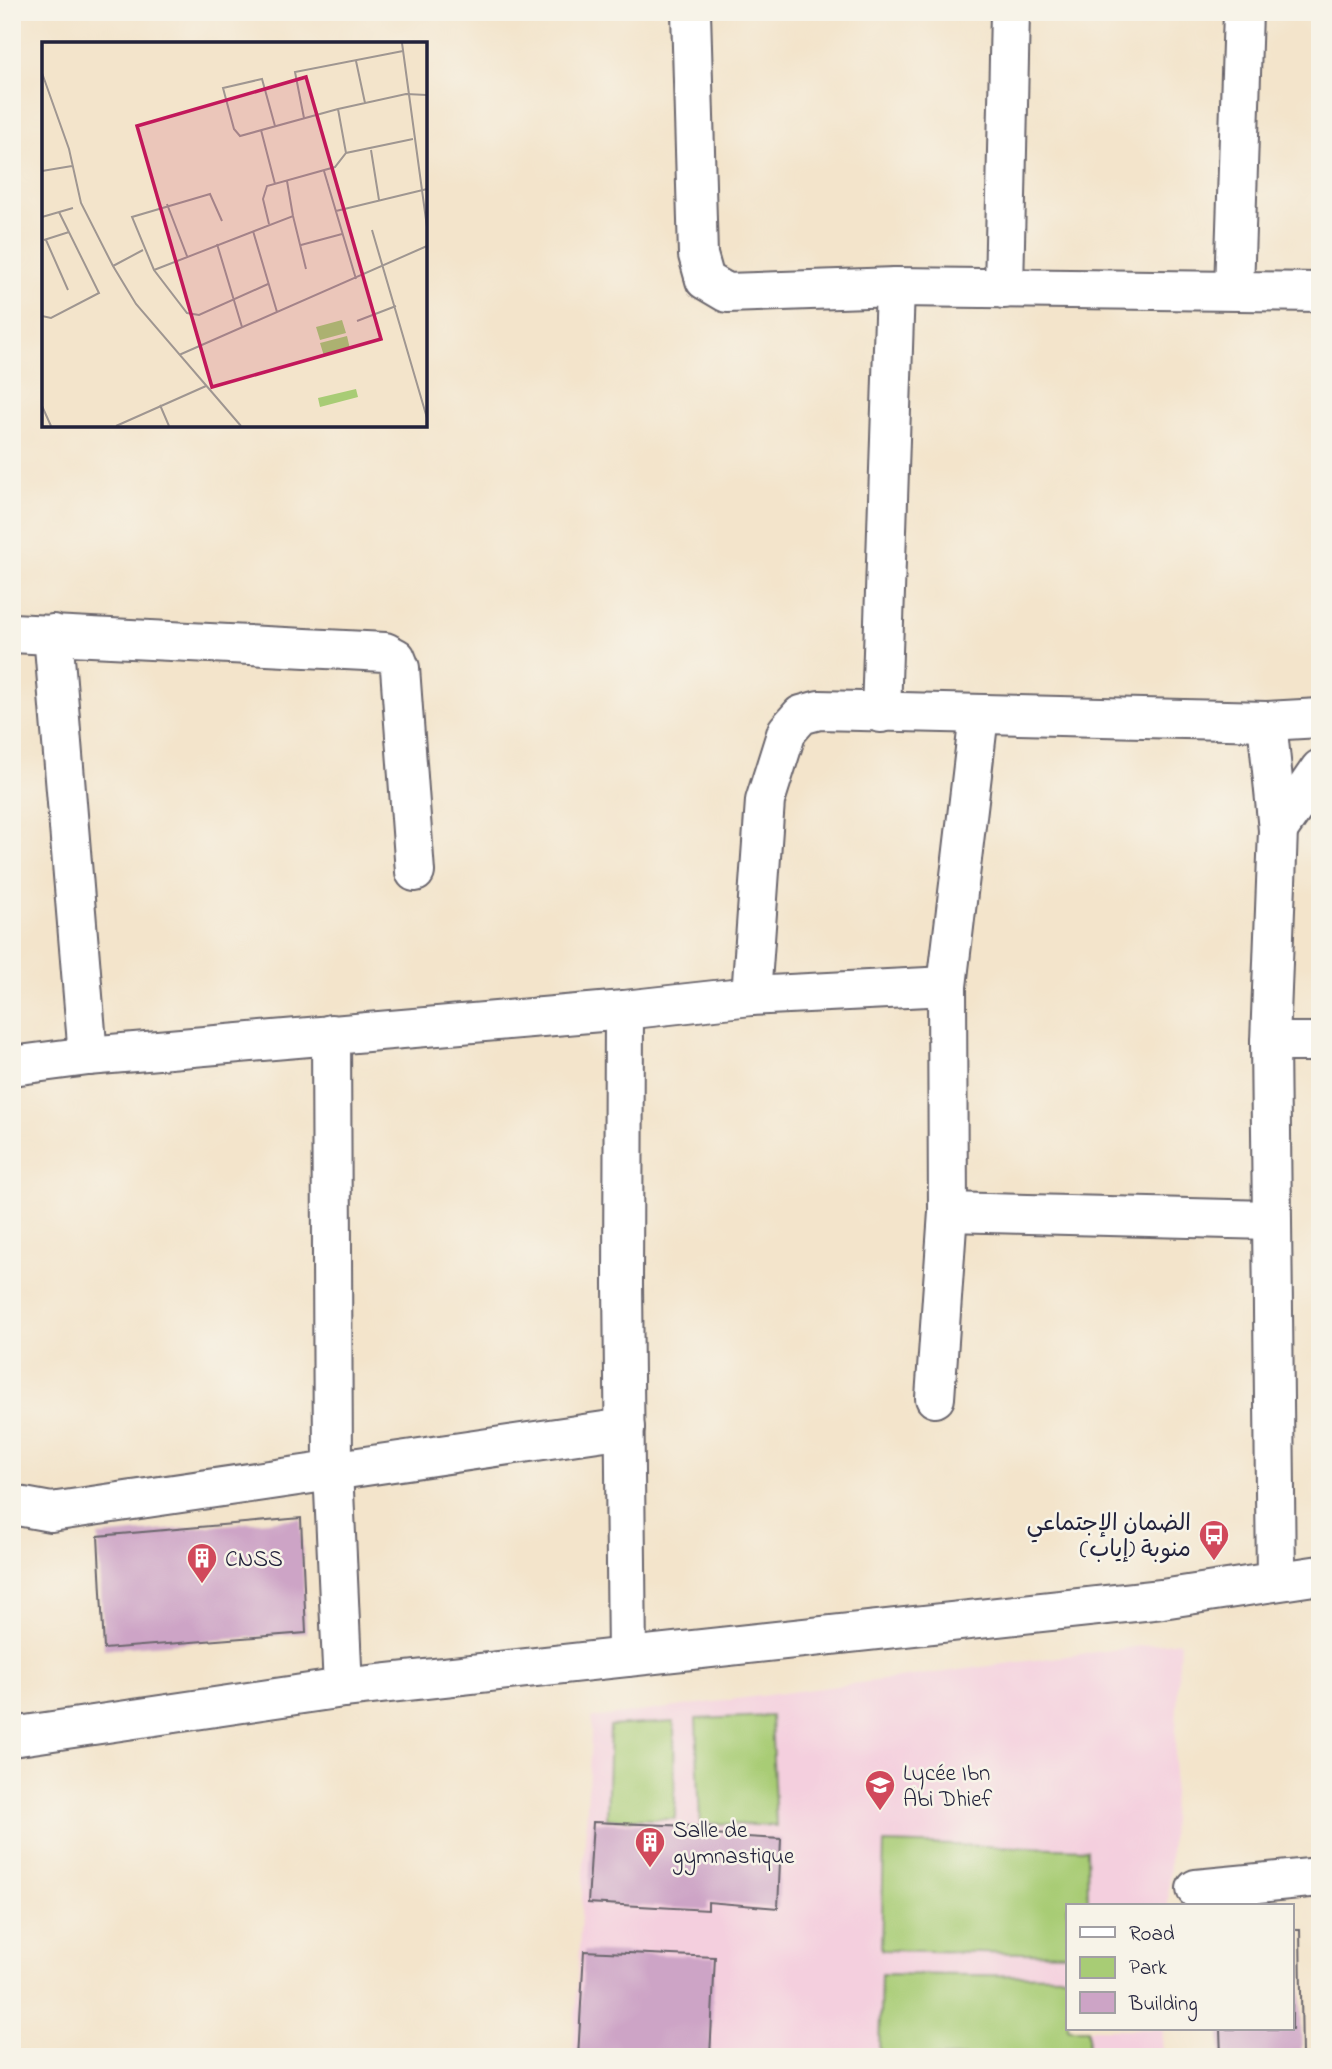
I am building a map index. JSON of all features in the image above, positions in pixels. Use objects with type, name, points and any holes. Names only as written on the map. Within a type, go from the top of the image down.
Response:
[{"type":"street","points":[[691,12],[695,226],[698,256],[705,280],[727,293],[895,287],[1320,292]]},
{"type":"street","points":[[1004,289],[1010,12]]},
{"type":"street","points":[[1234,290],[1242,12]]},
{"type":"street","points":[[881,713],[895,287]]},
{"type":"street","points":[[12,633],[385,652],[396,658],[400,668],[415,872]]},
{"type":"street","points":[[53,634],[88,1056]]},
{"type":"street","points":[[751,996],[765,801],[787,731],[801,715],[819,710],[1267,722],[1320,718]]},
{"type":"street","points":[[935,1398],[948,1212],[947,986],[979,715]]},
{"type":"street","points":[[1267,722],[1278,830],[1270,1042],[1276,1580]]},
{"type":"street","points":[[1278,830],[1320,769]]},
{"type":"street","points":[[12,1066],[88,1056],[624,1010],[751,996],[947,986]]},
{"type":"street","points":[[624,1010],[627,1657]]},
{"type":"street","points":[[331,1034],[333,1469],[343,1688]]},
{"type":"street","points":[[1270,1042],[1320,1042]]},
{"type":"street","points":[[948,1212],[1270,1220]]},
{"type":"street","points":[[12,1503],[51,1512],[625,1428]]},
{"type":"street","points":[[12,1737],[343,1688],[1162,1599],[1320,1575]]},
{"type":"street","points":[[1196,1889],[1320,1877]]},
{"type":"shaded area","name":"Lycée Ibn Abi Dhief","points":[[1180,1641],[1168,1904],[1066,1904],[1066,2030],[1163,2030],[1162,2057],[573,2057],[592,1718]]},
{"type":"green space","points":[[771,1716],[776,1826],[700,1823],[696,1719]]},
{"type":"green space","points":[[674,1722],[675,1819],[607,1819],[610,1726]]},
{"type":"green space","points":[[884,1843],[1087,1849],[1088,1904],[1066,1904],[1066,1954],[881,1950]]},
{"type":"green space","points":[[881,1974],[1066,1976],[1066,2030],[1088,2030],[1088,2057],[879,2057]]},
{"type":"building","name":"CNSS","points":[[301,1518],[306,1633],[104,1649],[98,1536]]},
{"type":"building","name":"Salle de gymnastique","points":[[593,1822],[713,1827],[712,1835],[781,1839],[778,1908],[708,1902],[708,1910],[588,1903]]},
{"type":"building","points":[[1294,1929],[1300,1929],[1302,2057],[1221,2057],[1220,2030],[1294,2030]]},
{"type":"building","points":[[584,1951],[715,1957],[710,2057],[578,2057]]},
{"type":"place","name":"الضمان الإجتماعي منوبة (إياب)","points":[[1214,1562]]},
{"type":"place","name":"CNSS","points":[[202,1585]]},
{"type":"place","name":"Lycée Ibn Abi Dhief","points":[[880,1812]]},
{"type":"place","name":"Salle de gymnastique","points":[[650,1869]]}]
